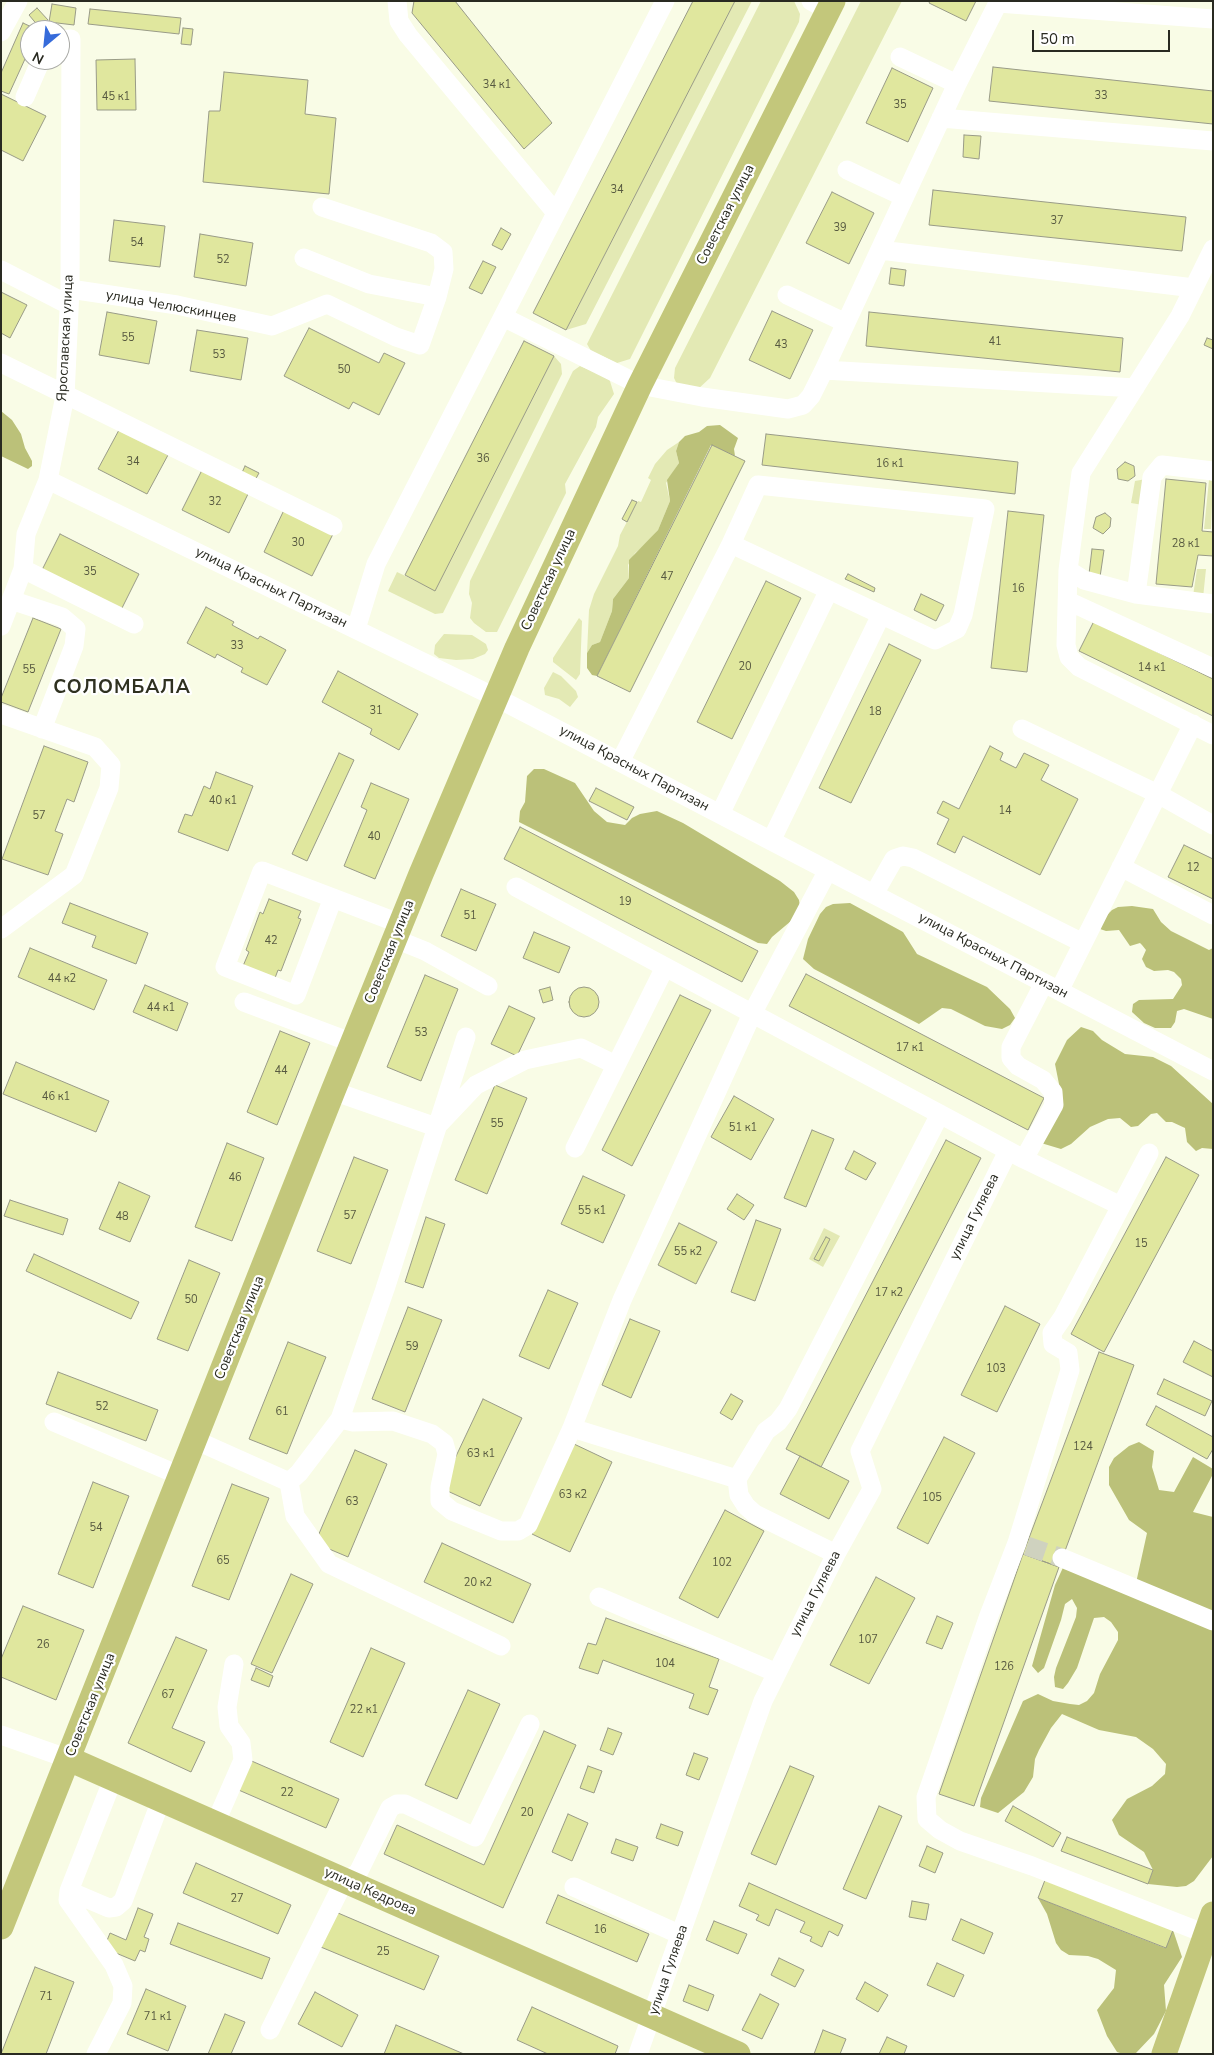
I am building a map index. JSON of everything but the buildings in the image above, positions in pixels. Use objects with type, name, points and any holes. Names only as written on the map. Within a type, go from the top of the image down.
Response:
[{"type":"main road","name":"Советская улица","points":[[1,1927],[333,1091],[521,639],[640,385],[824,4]]},
{"type":"main road","name":"улица Кедрова","points":[[69,1759],[738,2054]]},
{"type":"main road","points":[[1164,2054],[1209,1924]]},
{"type":"street","points":[[1,32],[18,1]]},
{"type":"street","points":[[397,1],[399,21],[408,35],[556,213]]},
{"type":"street","points":[[356,629],[376,564],[665,1]]},
{"type":"street","points":[[503,317],[640,385],[702,397],[788,409],[803,405],[811,396],[824,370],[957,84],[999,2],[1213,19]]},
{"type":"street","points":[[900,57],[957,84]]},
{"type":"street","points":[[25,97],[36,70]]},
{"type":"street","name":"Ярославская улица","points":[[1,626],[24,569],[26,534],[48,480],[65,396],[70,297],[66,70]]},
{"type":"street","points":[[941,118],[1213,141]]},
{"type":"street","points":[[847,170],[904,197]]},
{"type":"street","points":[[304,258],[369,284],[437,297],[444,269],[443,252],[431,243],[322,206]]},
{"type":"street","points":[[1213,248],[1180,316],[1081,473],[1068,570],[1066,645],[1069,657],[1079,667],[1213,735]]},
{"type":"street","points":[[880,250],[1194,288]]},
{"type":"street","name":"улица Челюскинцев","points":[[1,270],[70,297],[177,305],[272,326],[328,304],[396,337],[420,345],[437,297]]},
{"type":"street","points":[[787,294],[846,323]]},
{"type":"street","points":[[1,363],[333,526]]},
{"type":"street","points":[[824,370],[1135,388]]},
{"type":"street","points":[[1136,594],[1152,476],[1162,465],[1213,471]]},
{"type":"street","name":"улица Красных Партизан","points":[[48,480],[497,698],[1213,1071]]},
{"type":"street","points":[[620,762],[731,544],[758,485],[984,508],[963,615],[957,629],[935,640],[731,544]]},
{"type":"street","points":[[24,569],[134,624]]},
{"type":"street","points":[[1068,570],[1084,580],[1136,594],[1213,604]]},
{"type":"street","points":[[720,814],[829,590]]},
{"type":"street","points":[[11,600],[62,616],[76,629],[74,646],[42,729]]},
{"type":"street","points":[[1068,601],[1213,668]]},
{"type":"street","points":[[771,841],[881,615]]},
{"type":"street","points":[[1,714],[94,747],[111,765],[108,788],[74,875],[1,929]]},
{"type":"street","points":[[1052,987],[1083,943],[1193,724]]},
{"type":"street","points":[[1022,729],[1158,794],[1213,825]]},
{"type":"street","points":[[874,894],[894,859],[903,856],[913,858],[1083,943]]},
{"type":"street","points":[[1121,867],[1213,915]]},
{"type":"street","points":[[340,1419],[353,1422],[393,1421],[432,1434],[444,1443],[447,1454],[440,1487],[440,1501],[452,1511],[501,1531],[518,1531],[528,1525],[572,1428],[622,1300],[752,1014],[828,870]]},
{"type":"street","points":[[296,995],[225,967],[262,871],[333,898],[398,932],[425,951],[488,986]]},
{"type":"street","points":[[516,887],[1016,1155],[1121,1206]]},
{"type":"street","points":[[288,1018],[333,898]]},
{"type":"street","points":[[575,1148],[665,967]]},
{"type":"street","name":"улица Гуляева","points":[[638,2054],[763,1701],[836,1554],[872,1489],[860,1451],[1016,1155],[1054,1105],[1053,1092],[1043,1080],[1011,1058],[1011,1047],[1052,987]]},
{"type":"street","points":[[244,1002],[353,1043]]},
{"type":"street","points":[[289,1482],[299,1473],[340,1419],[385,1289],[466,1036]]},
{"type":"street","points":[[436,1127],[476,1085],[525,1060],[581,1048],[616,1065]]},
{"type":"street","points":[[333,1091],[436,1127]]},
{"type":"street","points":[[836,1554],[750,1510],[739,1495],[737,1479],[766,1431],[778,1422],[788,1409],[940,1114]]},
{"type":"street","points":[[1149,1153],[1063,1317],[1052,1333],[1053,1344],[1068,1353],[1070,1370],[1022,1544],[988,1618],[926,1797],[927,1819],[940,1830],[960,1841],[1209,1924]]},
{"type":"street","points":[[54,1422],[181,1476]]},
{"type":"street","points":[[572,1428],[737,1479]]},
{"type":"street","points":[[195,1440],[289,1482]]},
{"type":"street","points":[[289,1482],[295,1516],[328,1564],[501,1646]]},
{"type":"street","points":[[1062,1558],[1213,1621]]},
{"type":"street","points":[[599,1597],[777,1673]]},
{"type":"street","points":[[215,1824],[243,1760],[241,1743],[229,1726],[227,1707],[234,1664]]},
{"type":"street","points":[[270,2030],[344,1881],[358,1873],[390,1808],[397,1804],[405,1804],[475,1837],[530,1724]]},
{"type":"street","name":"улица Кедрова","points":[[1,1735],[69,1759]]},
{"type":"street","points":[[96,2054],[122,2002],[123,1986],[114,1965],[68,1900],[69,1891],[113,1779]]},
{"type":"street","points":[[69,1891],[109,1908],[116,1907],[123,1901],[161,1800]]},
{"type":"street","points":[[574,1887],[681,1935]]},
{"type":"green space","points":[[735,1],[752,1],[586,324],[566,330]]},
{"type":"green space","points":[[761,1],[794,1],[800,14],[799,22],[630,359],[617,363],[591,351],[587,344]]},
{"type":"green space","points":[[861,1],[902,1],[710,378],[697,390],[677,384],[674,378],[675,368]]},
{"type":"green space","points":[[554,356],[561,364],[562,374],[443,613],[435,614],[388,591],[397,572],[435,590]]},
{"type":"green space","points":[[580,366],[609,378],[614,394],[598,417],[596,427],[565,484],[566,493],[497,632],[486,632],[470,618],[472,603],[469,594],[470,581],[573,371]]},
{"type":"green space","points":[[1,411],[12,420],[21,434],[25,448],[32,461],[32,466],[28,469],[1,456]]},
{"type":"green space","points":[[720,425],[738,438],[734,449],[735,456],[711,445],[597,676],[592,675],[587,668],[587,653],[592,645],[600,642],[612,611],[613,599],[629,578],[629,560],[658,530],[670,501],[667,480],[679,463],[676,451],[679,442],[685,436],[699,432],[707,426]]},
{"type":"green space","points":[[679,442],[676,451],[679,463],[666,483],[670,501],[658,530],[635,553],[628,565],[629,578],[613,599],[612,611],[600,642],[592,645],[587,653],[589,610],[594,594],[618,546],[620,535],[638,501],[641,502],[651,480],[648,478],[655,464],[667,450]]},
{"type":"green space","points":[[1146,479],[1143,505],[1131,503],[1135,481]]},
{"type":"green space","points":[[1209,480],[1213,481],[1211,529],[1204,529]]},
{"type":"green space","points":[[1197,569],[1206,569],[1203,598],[1193,596]]},
{"type":"green space","points":[[579,618],[582,621],[580,674],[576,680],[553,662],[553,658]]},
{"type":"green space","points":[[444,634],[472,635],[486,644],[488,650],[485,654],[473,659],[439,658],[434,654],[435,645]]},
{"type":"green space","points":[[553,672],[561,676],[576,691],[578,697],[570,707],[559,699],[545,695],[544,688]]},
{"type":"green space","points":[[534,769],[544,769],[575,783],[594,811],[607,822],[625,825],[632,818],[640,814],[657,811],[683,823],[780,881],[794,892],[799,900],[800,907],[791,921],[772,937],[767,944],[758,943],[519,822],[520,811],[525,802],[527,776]]},
{"type":"green space","points":[[850,903],[903,932],[917,954],[987,987],[1010,1009],[1015,1018],[1010,1025],[1002,1029],[985,1026],[951,1009],[942,1008],[919,1024],[814,969],[803,959],[808,939],[820,914],[826,907],[833,904]]},
{"type":"green space","points":[[1132,906],[1153,909],[1161,922],[1171,931],[1209,950],[1213,948],[1213,1019],[1184,1009],[1177,1011],[1175,1022],[1171,1028],[1155,1028],[1144,1023],[1132,1012],[1133,1004],[1139,1000],[1173,999],[1182,985],[1181,979],[1174,972],[1168,970],[1154,971],[1146,967],[1142,959],[1146,950],[1140,943],[1130,946],[1119,930],[1106,931],[1100,929],[1105,917],[1112,910],[1118,907]]},
{"type":"green space","points":[[1081,1027],[1093,1031],[1102,1040],[1125,1054],[1153,1057],[1171,1066],[1213,1104],[1213,1149],[1202,1148],[1196,1151],[1187,1142],[1185,1128],[1172,1122],[1166,1122],[1157,1113],[1151,1114],[1138,1126],[1131,1127],[1120,1118],[1108,1119],[1090,1127],[1071,1144],[1061,1149],[1041,1143],[1060,1089],[1055,1064],[1067,1040]]},
{"type":"green space","points":[[824,1228],[840,1236],[823,1267],[809,1259]]},
{"type":"green space","points":[[1139,1442],[1154,1451],[1152,1467],[1159,1490],[1174,1492],[1193,1457],[1213,1469],[1213,1474],[1193,1512],[1213,1517],[1213,1856],[1194,1881],[1186,1886],[1177,1887],[1148,1884],[1153,1870],[1144,1852],[1119,1835],[1112,1820],[1127,1799],[1152,1786],[1165,1774],[1166,1764],[1153,1749],[1136,1737],[1099,1730],[1062,1714],[1051,1728],[1039,1750],[1035,1759],[1033,1777],[1024,1792],[998,1813],[980,1807],[981,1798],[1023,1701],[1038,1694],[1053,1701],[1070,1704],[1079,1705],[1087,1701],[1094,1693],[1100,1674],[1118,1640],[1118,1632],[1111,1622],[1104,1617],[1094,1618],[1077,1668],[1063,1689],[1055,1687],[1054,1677],[1056,1668],[1076,1617],[1077,1608],[1072,1599],[1065,1604],[1044,1668],[1038,1673],[1032,1666],[1055,1585],[1066,1561],[1136,1583],[1147,1533],[1129,1520],[1109,1485],[1109,1467],[1114,1458],[1129,1446]]},
{"type":"green space","points":[[1038,1898],[1165,1948],[1173,1930],[1182,1957],[1164,1985],[1166,2011],[1154,2034],[1136,2053],[1123,2054],[1117,2052],[1107,2036],[1097,2010],[1114,1988],[1116,1970],[1098,1959],[1088,1956],[1069,1955],[1061,1950],[1056,1943],[1047,1914]]},
{"type":"tunnel","points":[[1027,1546],[1062,1558]]},
{"type":"district","name":"СОЛОМБАЛА","points":[[122,688]]}]
